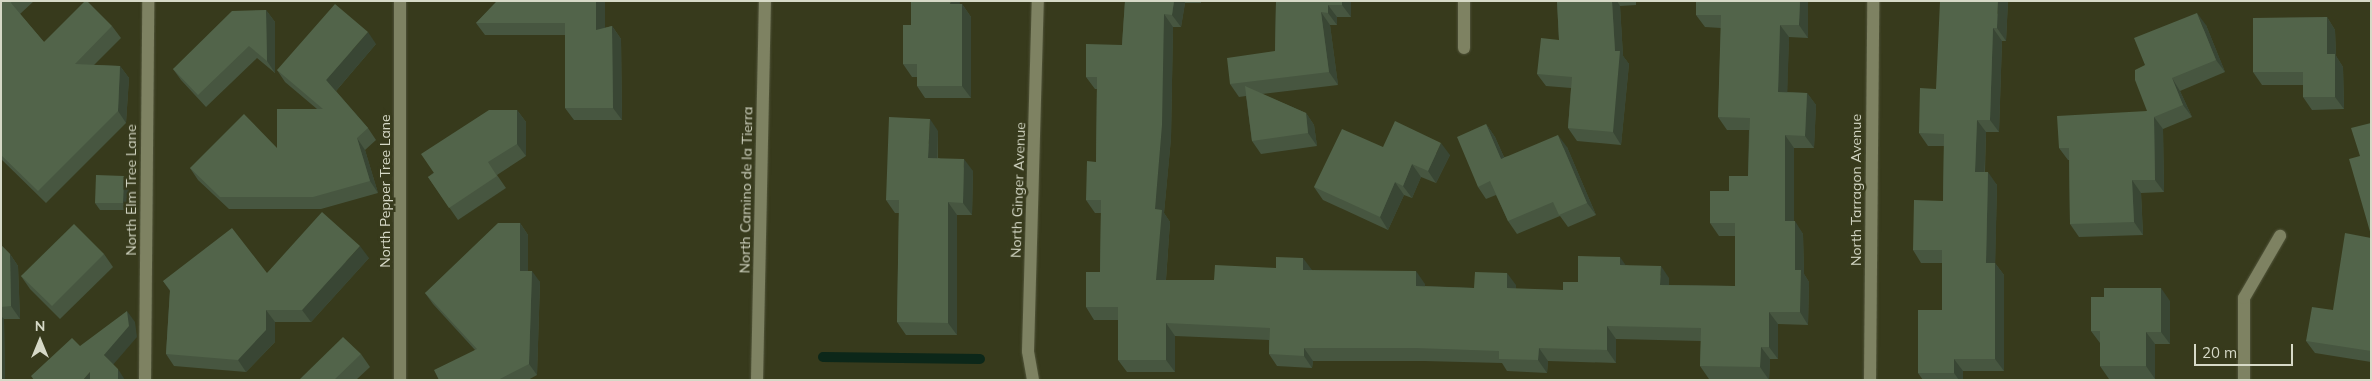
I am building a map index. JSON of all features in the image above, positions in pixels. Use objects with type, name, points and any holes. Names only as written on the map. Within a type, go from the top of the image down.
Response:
[{"type":"street","name":"North Elm Tree Lane","points":[[145,380],[148,1]]},
{"type":"street","name":"North Pepper Tree Lane","points":[[400,1],[400,380]]},
{"type":"street","name":"North Camino de la Tierra","points":[[758,380],[765,1]]},
{"type":"street","name":"North Ginger Avenue","points":[[1033,380],[1028,351],[1038,1]]},
{"type":"street","points":[[1464,1],[1464,48]]},
{"type":"street","name":"North Tarragon Avenue","points":[[1870,380],[1873,1]]},
{"type":"street","points":[[2244,380],[2244,298],[2280,236]]},
{"type":"building","points":[[1,1],[12,1],[11,3],[44,42],[87,1],[112,26],[75,64],[120,66],[118,111],[38,191],[1,155]]},
{"type":"building","points":[[497,1],[596,1],[596,30],[612,26],[613,108],[565,108],[565,23],[476,23]]},
{"type":"building","points":[[911,1],[951,1],[950,4],[962,4],[962,86],[917,86],[917,64],[903,64],[903,25],[911,25]]},
{"type":"building","points":[[1125,1],[1174,1],[1172,15],[1164,14],[1162,125],[1155,209],[1162,210],[1156,280],[1214,280],[1215,265],[1276,268],[1276,257],[1303,258],[1303,270],[1416,271],[1416,286],[1474,288],[1475,272],[1507,273],[1507,288],[1563,290],[1563,282],[1578,282],[1578,256],[1620,257],[1620,265],[1661,266],[1660,285],[1735,286],[1735,223],[1710,223],[1710,191],[1729,191],[1729,176],[1748,176],[1750,118],[1718,117],[1721,15],[1696,15],[1696,1],[1800,1],[1799,25],[1780,25],[1778,92],[1807,93],[1805,136],[1785,135],[1785,221],[1795,221],[1795,270],[1801,270],[1800,312],[1769,312],[1769,347],[1761,347],[1760,367],[1700,366],[1701,328],[1607,326],[1607,350],[1539,348],[1538,360],[1499,359],[1499,351],[1416,348],[1304,348],[1304,356],[1269,354],[1270,328],[1166,323],[1166,360],[1118,360],[1118,307],[1086,307],[1086,272],[1100,272],[1101,200],[1086,200],[1087,161],[1096,162],[1097,77],[1086,77],[1086,44],[1122,45]]},
{"type":"building","points":[[1276,1],[1342,1],[1342,5],[1328,5],[1328,13],[1321,12],[1329,72],[1230,84],[1227,58],[1275,51]]},
{"type":"building","points":[[1557,1],[1612,1],[1615,51],[1620,51],[1613,132],[1568,128],[1572,77],[1537,74],[1541,38],[1559,40]]},
{"type":"building","points":[[1940,1],[1998,1],[1997,28],[1993,28],[1990,120],[1977,120],[1975,172],[1988,172],[1986,263],[1995,263],[1995,359],[1954,359],[1954,373],[1918,373],[1918,310],[1942,310],[1942,250],[1913,250],[1914,200],[1943,201],[1944,134],[1919,133],[1920,88],[1936,89]]},
{"type":"building","points":[[335,4],[368,32],[326,80],[368,128],[357,138],[370,181],[313,197],[220,197],[190,168],[244,114],[277,148],[277,109],[323,109],[277,70]]},
{"type":"building","points":[[266,10],[267,61],[249,46],[198,95],[173,69],[232,11]]},
{"type":"building","points":[[2197,13],[2216,60],[2172,78],[2183,105],[2154,117],[2155,180],[2132,180],[2134,222],[2070,224],[2069,148],[2059,148],[2057,116],[2147,111],[2135,80],[2135,70],[2145,65],[2134,38]]},
{"type":"building","points":[[2327,17],[2327,54],[2335,54],[2335,97],[2303,97],[2303,72],[2253,72],[2253,18]]},
{"type":"building","points":[[1245,86],[1306,113],[1308,133],[1252,141]]},
{"type":"building","points":[[489,110],[517,110],[517,144],[488,162],[497,176],[449,208],[428,177],[434,173],[421,154]]},
{"type":"building","points":[[889,117],[930,119],[928,158],[964,159],[963,203],[948,202],[948,323],[897,322],[899,200],[886,200]]},
{"type":"building","points":[[1395,121],[1441,143],[1428,171],[1412,164],[1403,186],[1395,182],[1380,217],[1314,187],[1342,129],[1383,147]]},
{"type":"building","points":[[2371,123],[2371,235],[2349,159],[2360,156],[2351,128]]},
{"type":"building","points":[[1486,124],[1501,159],[1558,135],[1587,203],[1559,215],[1553,202],[1508,221],[1490,181],[1478,187],[1457,137]]},
{"type":"building","points":[[96,175],[124,176],[123,203],[95,203]]},
{"type":"building","points":[[322,212],[360,246],[302,310],[266,310],[266,330],[238,360],[166,354],[170,290],[163,281],[232,228],[267,273]]},
{"type":"building","points":[[498,223],[520,223],[520,271],[532,271],[529,364],[498,380],[439,380],[434,370],[477,349],[425,293]]},
{"type":"building","points":[[74,224],[104,254],[52,306],[21,276]]},
{"type":"building","points":[[2345,233],[2371,238],[2371,351],[2306,341],[2312,307],[2333,310]]},
{"type":"building","points":[[1,245],[10,254],[11,306],[1,307]]},
{"type":"building","points":[[2104,288],[2161,288],[2161,332],[2146,332],[2146,366],[2100,366],[2100,331],[2091,331],[2091,297],[2104,297]]},
{"type":"building","points":[[127,311],[129,326],[104,355],[118,369],[118,380],[90,380],[90,372],[83,380],[34,380],[31,376],[72,338],[80,346]]},
{"type":"building","points":[[343,337],[361,354],[334,380],[299,380]]},
{"type":"waterway","points":[[823,357],[980,359]]}]
